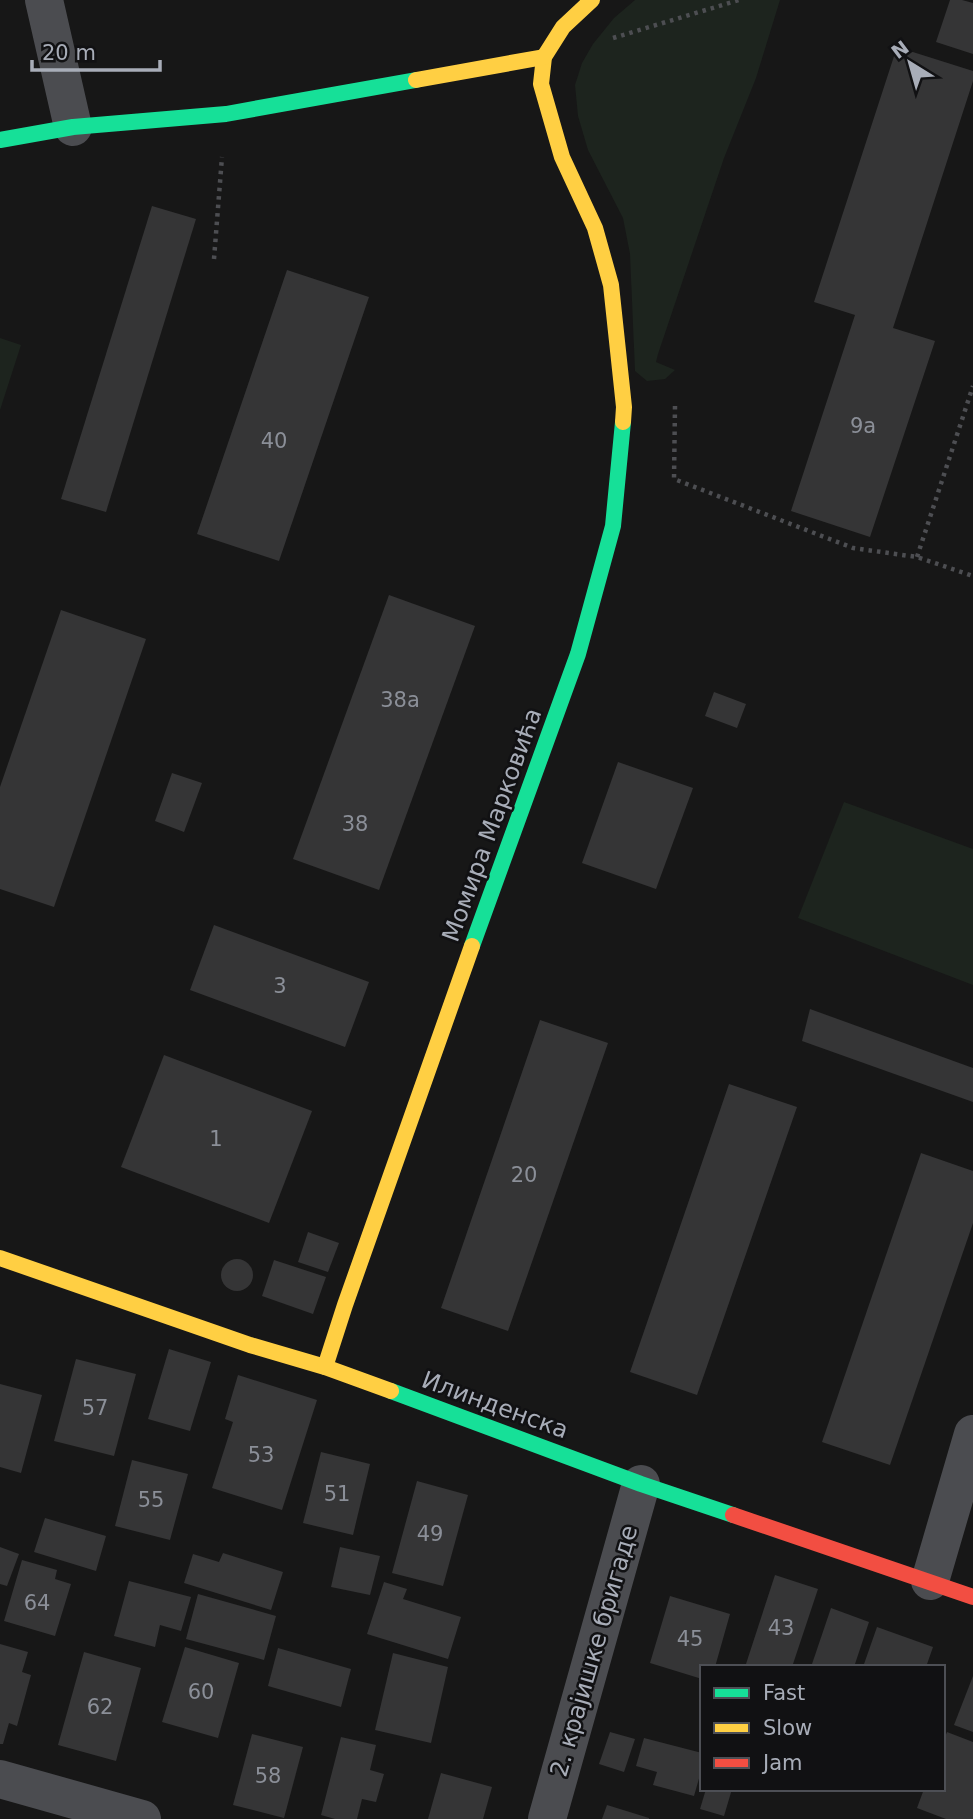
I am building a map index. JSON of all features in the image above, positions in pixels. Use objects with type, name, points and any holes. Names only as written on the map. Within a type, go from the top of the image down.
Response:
[{"type":"street","points":[[44,0],[73,127]]},
{"type":"street","points":[[0,140],[73,127],[226,114],[544,57],[563,27],[592,0]]},
{"type":"street","name":"Момира Марковића","points":[[325,1367],[462,972],[579,654],[613,526],[624,407],[611,285],[595,228],[562,157],[541,84],[544,57]]},
{"type":"street","name":"Илинденска","points":[[0,1258],[250,1345],[325,1367],[641,1484],[973,1597]]},
{"type":"street","points":[[929,1581],[973,1434]]},
{"type":"street","name":"2. крајишке бригаде","points":[[547,1819],[641,1484]]},
{"type":"street","points":[[0,1780],[142,1819]]},
{"type":"path","points":[[607,40],[738,0]]},
{"type":"path","points":[[214,259],[226,114]]},
{"type":"path","points":[[917,557],[973,386]]},
{"type":"path","points":[[675,406],[674,478],[853,548],[917,557],[973,576]]},
{"type":"shaded area","points":[[635,0],[780,0],[756,78],[724,158],[658,354],[656,362],[675,370],[665,379],[647,381],[635,371],[630,254],[623,218],[588,150],[578,116],[575,85],[582,63],[593,44],[614,18]]},
{"type":"shaded area","points":[[0,338],[21,345],[0,410]]},
{"type":"shaded area","points":[[844,802],[973,849],[973,985],[798,918]]},
{"type":"building","points":[[950,0],[973,3],[973,54],[936,42]]},
{"type":"building","points":[[897,47],[973,71],[973,81],[893,328],[935,341],[870,537],[791,511],[855,315],[814,302]]},
{"type":"building","points":[[152,206],[196,219],[106,512],[61,499]]},
{"type":"building","points":[[287,270],[369,297],[279,561],[197,534]]},
{"type":"building","points":[[389,595],[475,626],[379,890],[293,859]]},
{"type":"building","points":[[61,610],[146,639],[54,907],[0,889],[0,787]]},
{"type":"building","points":[[714,692],[746,704],[737,728],[705,716]]},
{"type":"building","points":[[618,762],[693,788],[656,889],[582,863]]},
{"type":"building","points":[[172,773],[202,783],[184,832],[155,821]]},
{"type":"building","points":[[214,925],[369,982],[345,1047],[190,990]]},
{"type":"building","points":[[810,1009],[973,1068],[973,1102],[802,1041]]},
{"type":"building","points":[[540,1020],[608,1043],[508,1331],[441,1308]]},
{"type":"building","points":[[164,1055],[312,1111],[269,1223],[121,1167]]},
{"type":"building","points":[[729,1084],[797,1107],[697,1395],[630,1372]]},
{"type":"building","points":[[921,1153],[973,1171],[973,1223],[890,1465],[822,1442]]},
{"type":"building","points":[[308,1232],[339,1243],[328,1272],[298,1262]]},
{"type":"building","points":[[237,1259],[248,1264],[253,1275],[248,1286],[237,1291],[226,1286],[221,1275],[226,1264]]},
{"type":"building","points":[[274,1260],[326,1277],[313,1314],[262,1296]]},
{"type":"building","points":[[169,1349],[211,1362],[190,1431],[148,1419]]},
{"type":"building","points":[[76,1359],[136,1374],[114,1456],[54,1441]]},
{"type":"building","points":[[238,1375],[317,1400],[282,1510],[212,1488],[233,1422],[225,1419]]},
{"type":"building","points":[[0,1384],[42,1395],[21,1473],[0,1467]]},
{"type":"building","points":[[321,1452],[370,1464],[353,1535],[303,1523]]},
{"type":"building","points":[[132,1460],[188,1474],[170,1540],[115,1526]]},
{"type":"building","points":[[417,1481],[468,1495],[443,1586],[392,1573]]},
{"type":"building","points":[[45,1518],[106,1536],[96,1571],[34,1552]]},
{"type":"building","points":[[0,1547],[19,1554],[7,1586],[0,1584]]},
{"type":"building","points":[[340,1547],[380,1556],[370,1595],[331,1587]]},
{"type":"building","points":[[223,1553],[283,1572],[271,1610],[184,1583],[193,1554],[219,1562]]},
{"type":"building","points":[[22,1560],[57,1570],[55,1579],[71,1584],[55,1636],[4,1621]]},
{"type":"building","points":[[775,1575],[818,1589],[793,1665],[746,1665]]},
{"type":"building","points":[[129,1581],[191,1597],[181,1631],[160,1625],[155,1647],[114,1636]]},
{"type":"building","points":[[384,1582],[407,1589],[403,1599],[461,1617],[448,1659],[367,1634]]},
{"type":"building","points":[[198,1594],[276,1616],[264,1660],[186,1639]]},
{"type":"building","points":[[670,1596],[730,1614],[716,1665],[700,1665],[700,1678],[650,1663]]},
{"type":"building","points":[[831,1608],[869,1622],[855,1665],[812,1665]]},
{"type":"building","points":[[877,1627],[933,1647],[927,1665],[864,1665]]},
{"type":"building","points":[[0,1644],[28,1652],[22,1672],[31,1675],[17,1726],[9,1723],[3,1744],[0,1744]]},
{"type":"building","points":[[185,1647],[239,1663],[218,1738],[162,1722]]},
{"type":"building","points":[[278,1648],[351,1669],[341,1707],[268,1686]]},
{"type":"building","points":[[84,1652],[141,1668],[116,1761],[58,1745]]},
{"type":"building","points":[[393,1653],[448,1667],[431,1743],[375,1730]]},
{"type":"building","points":[[973,1676],[973,1732],[954,1725]]},
{"type":"building","points":[[610,1732],[635,1739],[624,1772],[599,1764]]},
{"type":"building","points":[[947,1732],[973,1742],[973,1819],[946,1819],[917,1808],[923,1791],[945,1791]]},
{"type":"building","points":[[252,1734],[303,1747],[284,1818],[233,1805]]},
{"type":"building","points":[[341,1737],[376,1745],[370,1770],[384,1774],[376,1802],[362,1799],[357,1819],[335,1819],[321,1815]]},
{"type":"building","points":[[644,1738],[700,1752],[700,1775],[694,1796],[653,1785],[657,1772],[636,1766]]},
{"type":"building","points":[[441,1773],[492,1787],[483,1819],[428,1819]]},
{"type":"building","points":[[705,1791],[731,1791],[724,1816],[700,1809]]},
{"type":"building","points":[[607,1805],[649,1818],[649,1819],[602,1819]]},
{"type":"traffic: fast","points":[[0,140],[73,127],[226,114],[416,80]]},
{"type":"traffic: fast","points":[[472,946],[578,654],[613,526],[623,422]]},
{"type":"traffic: fast","points":[[391,1391],[641,1484],[733,1515]]},
{"type":"traffic: slow","points":[[592,0],[563,27],[544,57],[541,84],[562,157],[595,228],[611,285],[624,407],[623,422]]},
{"type":"traffic: slow","points":[[416,80],[544,57]]},
{"type":"traffic: slow","points":[[325,1367],[472,946]]},
{"type":"traffic: slow","points":[[0,1258],[391,1391]]},
{"type":"traffic: jam","points":[[733,1515],[973,1597]]}]
